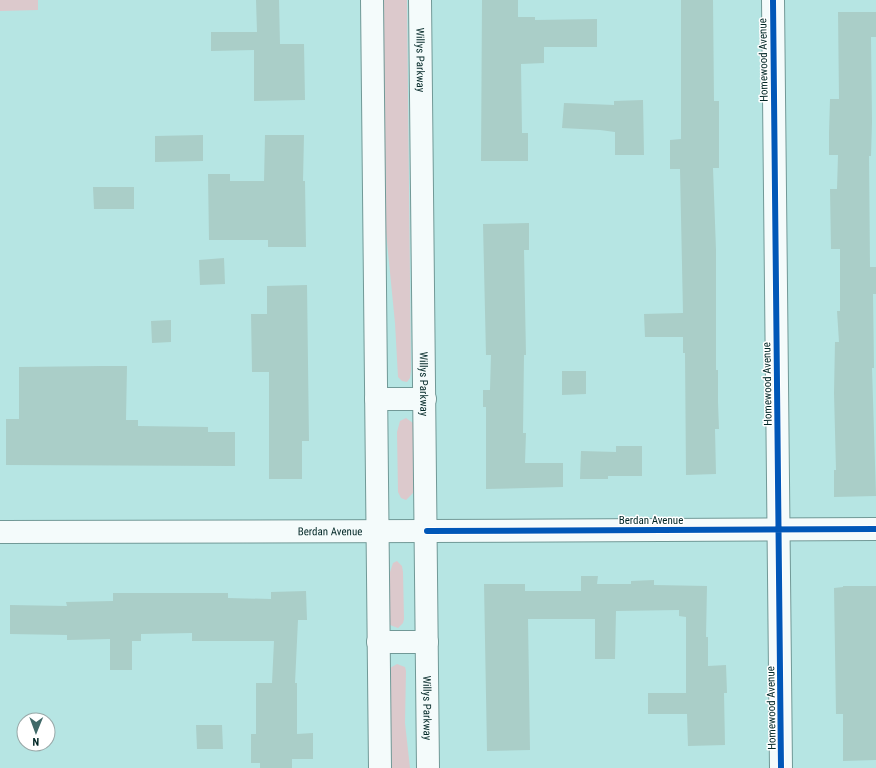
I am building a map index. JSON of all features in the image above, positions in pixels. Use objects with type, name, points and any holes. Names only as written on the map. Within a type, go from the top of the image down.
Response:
[{"type":"main road","points":[[372,0],[380,768]]},
{"type":"main road","name":"Willys Parkway","points":[[420,0],[428,768]]},
{"type":"main road","name":"Homewood Avenue","points":[[773,0],[781,768]]},
{"type":"main road","points":[[376,399],[425,400]]},
{"type":"main road","name":"Berdan Avenue","points":[[0,532],[876,529]]},
{"type":"main road","points":[[378,642],[427,642]]},
{"type":"shaded area","points":[[0,0],[38,0],[38,10],[0,11]]},
{"type":"shaded area","points":[[383,0],[407,0],[411,371],[410,378],[407,382],[402,381],[398,377],[395,323],[386,232]]},
{"type":"shaded area","points":[[406,418],[413,423],[414,428],[414,485],[413,493],[406,500],[401,498],[398,492],[397,432],[400,421]]},
{"type":"shaded area","points":[[397,561],[402,566],[403,572],[404,619],[403,623],[398,628],[390,625],[387,619],[389,575],[393,563]]},
{"type":"shaded area","points":[[397,664],[405,667],[406,671],[405,723],[410,768],[390,768],[389,674],[390,668]]},
{"type":"building","points":[[256,0],[279,0],[280,44],[304,44],[305,100],[254,101],[254,50],[211,51],[211,32],[257,32]]},
{"type":"building","points":[[482,0],[518,0],[518,17],[535,17],[535,20],[597,19],[597,47],[544,47],[544,63],[521,64],[522,133],[528,133],[528,161],[481,161]]},
{"type":"building","points":[[681,0],[713,0],[714,101],[719,101],[719,168],[713,168],[716,250],[716,370],[718,370],[719,429],[715,429],[716,474],[686,475],[685,353],[683,353],[683,337],[645,337],[644,314],[683,313],[680,169],[670,169],[670,140],[681,139]]},
{"type":"building","points":[[838,12],[876,12],[876,37],[871,37],[872,122],[871,156],[869,156],[870,267],[876,267],[876,294],[873,294],[874,368],[872,368],[876,496],[834,497],[834,470],[836,470],[834,393],[835,342],[839,342],[837,311],[840,311],[840,249],[831,249],[830,189],[837,189],[838,155],[829,155],[829,133],[830,99],[839,99]]},
{"type":"building","points":[[643,100],[644,155],[615,155],[615,132],[562,128],[564,103],[614,105],[614,101]]},
{"type":"building","points":[[203,135],[203,161],[155,162],[155,136]]},
{"type":"building","points":[[265,135],[304,135],[303,181],[305,181],[306,247],[268,247],[268,240],[209,240],[208,174],[230,174],[230,181],[264,181]]},
{"type":"building","points":[[93,187],[134,187],[134,209],[94,209]]},
{"type":"building","points":[[529,223],[529,250],[524,250],[526,355],[524,355],[523,433],[526,433],[525,463],[563,463],[563,487],[486,489],[486,407],[483,407],[483,390],[490,390],[491,355],[486,355],[483,224]]},
{"type":"building","points":[[224,258],[225,284],[200,285],[199,260]]},
{"type":"building","points":[[307,285],[309,441],[302,441],[302,479],[269,479],[269,372],[252,372],[251,314],[267,314],[267,286]]},
{"type":"building","points":[[171,320],[171,342],[152,343],[151,321]]},
{"type":"building","points":[[127,366],[126,420],[138,420],[138,426],[208,427],[208,432],[235,432],[235,466],[6,465],[6,419],[19,419],[19,367]]},
{"type":"building","points":[[562,371],[586,371],[586,394],[562,395]]},
{"type":"building","points":[[616,446],[642,446],[642,476],[608,476],[608,479],[580,479],[581,451],[616,452]]},
{"type":"building","points":[[581,576],[598,576],[597,584],[631,584],[631,581],[654,580],[654,585],[707,586],[706,637],[708,637],[708,666],[726,665],[727,693],[724,693],[725,745],[688,746],[687,714],[648,714],[648,693],[686,693],[686,617],[679,616],[679,610],[616,611],[615,659],[595,659],[595,619],[528,619],[530,750],[487,751],[484,584],[525,584],[525,591],[581,591]]},
{"type":"building","points":[[843,586],[876,586],[876,760],[843,761],[843,714],[836,714],[834,588]]},
{"type":"building","points":[[306,591],[307,620],[298,620],[295,683],[297,683],[297,734],[313,733],[313,759],[292,759],[292,768],[260,768],[260,763],[251,763],[251,734],[256,734],[256,683],[272,683],[274,641],[192,641],[192,633],[141,634],[141,641],[132,641],[132,670],[110,670],[110,639],[67,640],[67,635],[10,634],[10,605],[67,606],[66,602],[113,601],[113,593],[228,593],[228,598],[271,599],[271,592]]},
{"type":"building","points":[[196,725],[222,725],[223,749],[197,749]]},
{"type":"cycle path","points":[[773,0],[781,768]]},
{"type":"cycle path","points":[[427,531],[876,529]]}]
